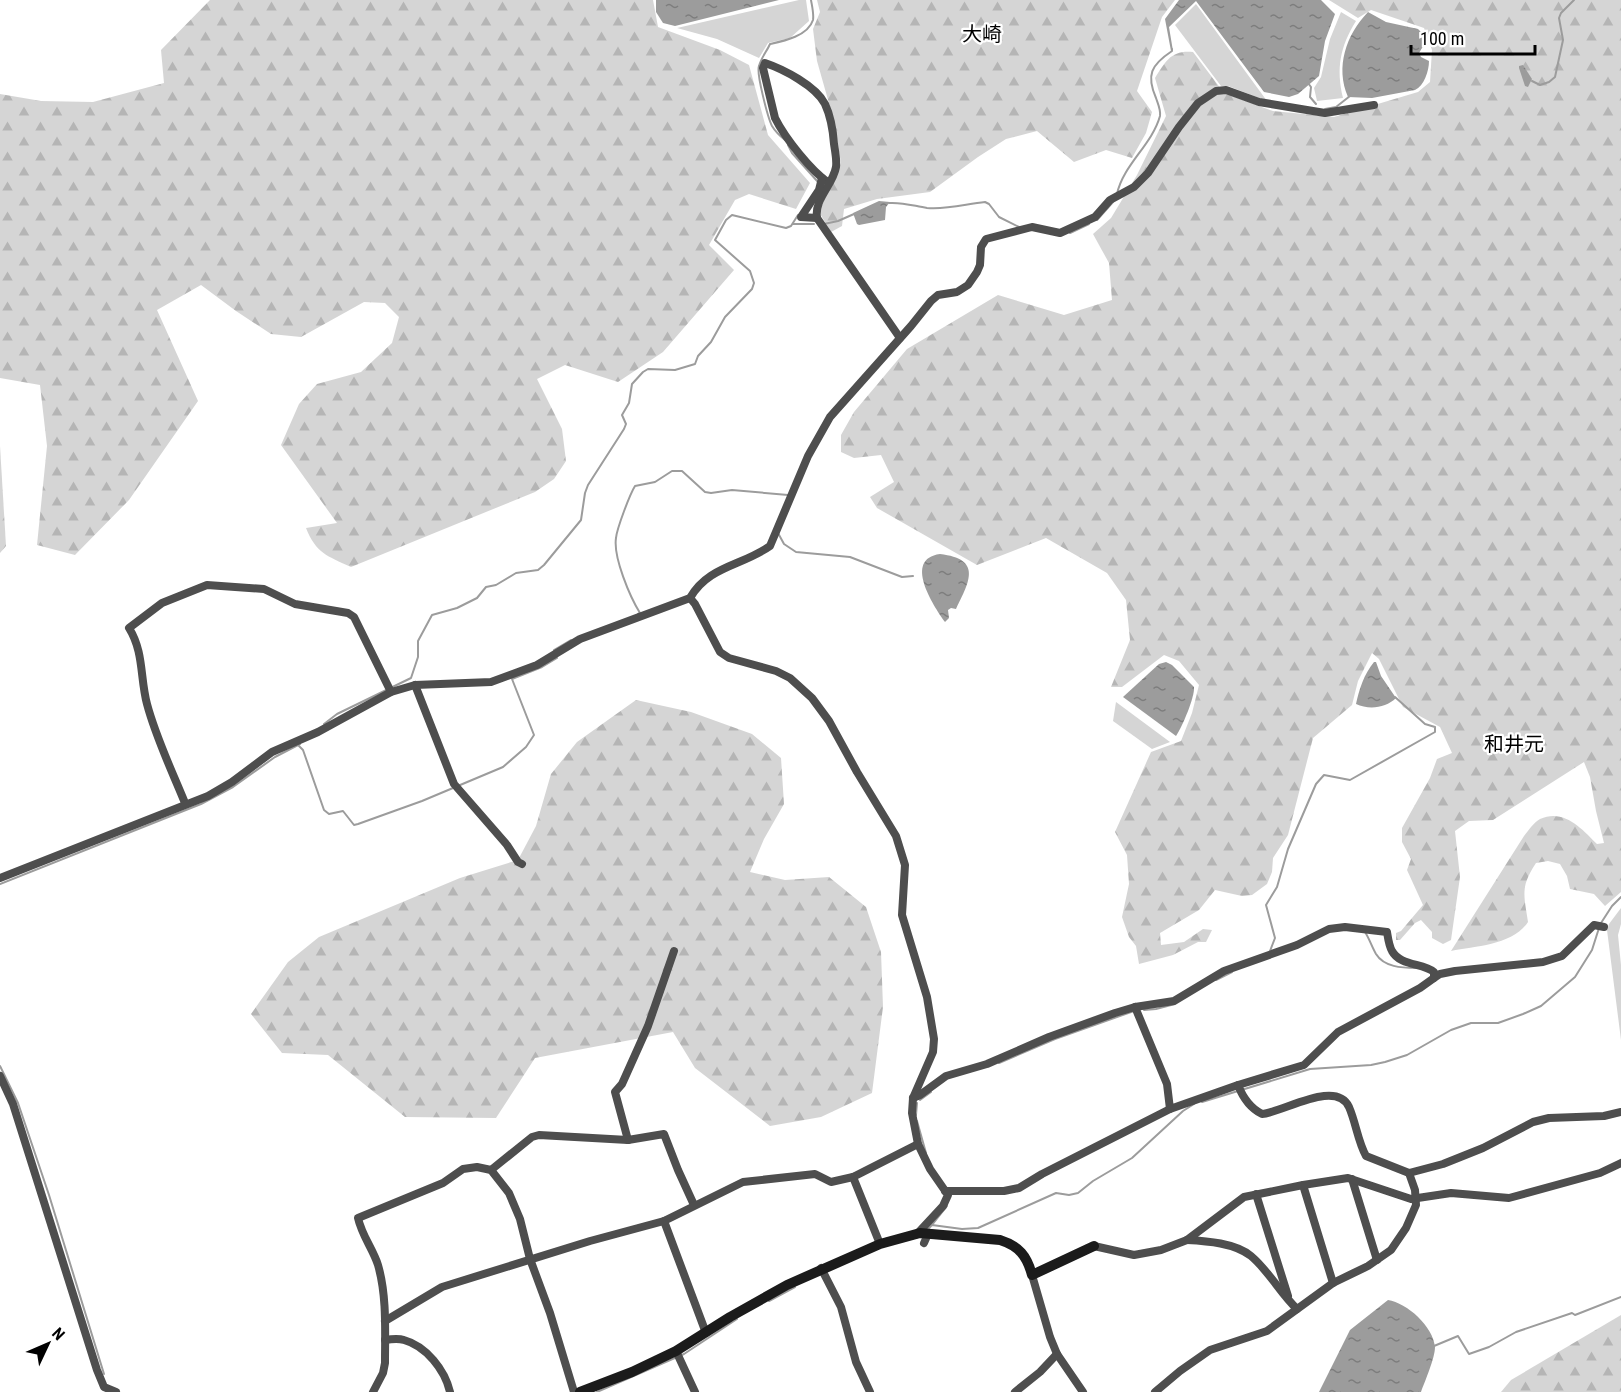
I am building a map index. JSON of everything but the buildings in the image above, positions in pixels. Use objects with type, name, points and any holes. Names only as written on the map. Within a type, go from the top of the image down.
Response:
[{"type":"street","points":[[817,218],[801,217],[825,180],[836,168],[832,125],[820,97],[781,68],[765,63],[762,68],[775,118],[801,156],[825,180]]},
{"type":"street","points":[[0,878],[222,789],[272,752],[318,732],[390,689],[415,685],[492,682],[537,665],[580,639],[690,598],[696,587],[719,569],[770,546],[808,456],[824,425],[938,295],[957,292],[968,285],[977,272],[981,247],[987,239],[1032,227],[1053,232],[1068,231],[1095,217],[1116,196],[1134,187],[1148,173],[1198,103],[1216,91],[1226,90],[1259,102],[1325,113],[1374,105]]},
{"type":"street","points":[[825,180],[816,212],[817,218],[851,264],[900,339]]},
{"type":"street","points":[[185,803],[151,718],[144,693],[141,656],[129,628],[154,608],[207,585],[264,589],[295,604],[348,613],[354,617],[390,689]]},
{"type":"street","points":[[690,598],[720,652],[729,658],[776,671],[790,678],[812,698],[829,721],[896,836],[904,865],[902,915],[927,997],[934,1039],[933,1052],[913,1098],[912,1113],[918,1144],[930,1169],[948,1195],[945,1204],[923,1235]]},
{"type":"street","points":[[415,685],[455,787],[522,864]]},
{"type":"street","points":[[947,1191],[988,1192],[1019,1188],[1170,1109],[1240,1089],[1304,1065],[1338,1032],[1420,988],[1440,974],[1543,962],[1562,956],[1590,928],[1600,927]]},
{"type":"street","points":[[913,1098],[950,1074],[987,1064],[1049,1037],[1135,1007],[1174,1000],[1239,965],[1296,945],[1329,928],[1387,932],[1392,951],[1399,959],[1428,967],[1434,972],[1434,978]]},
{"type":"street","points":[[628,1140],[615,1092],[622,1084],[648,1026],[674,951]]},
{"type":"street","points":[[1135,1007],[1167,1084],[1170,1109]]},
{"type":"street","points":[[0,1076],[13,1104],[104,1390],[116,1392]]},
{"type":"street","points":[[1240,1089],[1252,1108],[1262,1114],[1312,1099],[1338,1096],[1348,1106],[1366,1156],[1409,1173],[1443,1164],[1482,1148],[1533,1122],[1549,1118],[1604,1116],[1621,1112]]},
{"type":"street","points":[[491,1170],[532,1137],[628,1140],[664,1134],[694,1205]]},
{"type":"street","points":[[385,1321],[442,1287],[530,1258],[664,1221],[748,1181],[815,1174],[831,1182],[853,1177],[918,1144]]},
{"type":"street","points":[[1032,1275],[1094,1246],[1141,1255],[1161,1250],[1187,1240],[1244,1197],[1303,1185],[1348,1178],[1417,1199],[1451,1193],[1509,1198],[1599,1173],[1621,1163]]},
{"type":"street","points":[[373,1392],[383,1372],[385,1321],[379,1269],[358,1218],[443,1184],[463,1168],[477,1167],[491,1170],[509,1193],[520,1219],[530,1258],[550,1313],[574,1392]]},
{"type":"street","points":[[1155,1392],[1210,1350],[1267,1331],[1333,1283],[1391,1250],[1406,1228],[1416,1205],[1417,1199],[1409,1173]]},
{"type":"street","points":[[853,1177],[880,1244]]},
{"type":"street","points":[[1352,1179],[1377,1260]]},
{"type":"street","points":[[1303,1185],[1333,1283]]},
{"type":"street","points":[[1256,1194],[1290,1303]]},
{"type":"street","points":[[664,1221],[706,1333]]},
{"type":"street","points":[[580,1392],[678,1355],[706,1333],[754,1302],[880,1244],[923,1235],[980,1238],[1016,1246],[1026,1256],[1057,1354],[1083,1392]]},
{"type":"street","points":[[1187,1240],[1242,1250],[1251,1256],[1297,1309]]},
{"type":"street","points":[[823,1272],[841,1307],[856,1362],[870,1392]]},
{"type":"street","points":[[385,1340],[402,1339],[427,1353],[443,1373],[450,1392]]},
{"type":"street","points":[[1015,1392],[1040,1372],[1057,1354]]},
{"type":"street","points":[[678,1355],[695,1392]]},
{"type":"green space","points":[[210,0],[653,0],[658,27],[720,50],[749,65],[768,135],[810,183],[796,209],[749,194],[735,200],[709,245],[734,270],[663,352],[618,382],[565,365],[537,379],[562,429],[566,461],[554,479],[535,492],[351,567],[323,553],[314,543],[306,528],[337,523],[281,445],[299,404],[317,384],[361,372],[392,343],[399,317],[385,303],[364,302],[301,337],[271,334],[201,285],[157,310],[198,401],[129,500],[75,555],[37,545],[47,446],[40,385],[0,378],[0,94],[41,101],[93,102],[164,83],[161,50]]},
{"type":"green space","points":[[806,0],[809,21],[790,38],[768,43],[759,58],[717,39],[677,28]]},
{"type":"green space","points":[[817,0],[1175,0],[1162,17],[1137,91],[1152,112],[1146,133],[1132,158],[1106,150],[1074,162],[1037,131],[1006,139],[930,192],[877,199],[844,209],[842,226],[831,232],[819,212],[841,163],[834,121],[817,61],[813,29],[820,12]]},
{"type":"green space","points":[[1329,0],[1621,0],[1621,892],[1605,906],[1594,894],[1570,889],[1567,876],[1560,864],[1548,861],[1536,863],[1525,885],[1528,922],[1521,930],[1504,940],[1451,951],[1524,836],[1538,820],[1549,816],[1565,818],[1579,827],[1597,844],[1604,843],[1590,777],[1584,762],[1493,820],[1469,821],[1455,831],[1460,877],[1451,940],[1443,944],[1432,938],[1432,932],[1421,920],[1415,923],[1400,940],[1396,940],[1396,933],[1401,931],[1423,905],[1407,870],[1411,859],[1402,842],[1402,828],[1430,778],[1437,759],[1452,753],[1440,727],[1403,707],[1379,659],[1372,653],[1358,681],[1352,705],[1313,738],[1288,835],[1273,858],[1272,872],[1267,884],[1252,895],[1242,896],[1215,890],[1199,910],[1160,933],[1161,945],[1184,942],[1203,929],[1212,930],[1206,942],[1198,942],[1173,955],[1139,964],[1136,946],[1129,937],[1122,917],[1129,884],[1127,855],[1115,832],[1151,752],[1181,741],[1192,713],[1199,685],[1179,661],[1164,655],[1122,687],[1111,687],[1130,640],[1126,600],[1107,573],[1046,538],[977,565],[877,508],[870,497],[894,482],[881,455],[854,458],[841,452],[841,435],[854,412],[907,349],[998,295],[1064,315],[1112,300],[1109,263],[1093,234],[1111,218],[1137,175],[1166,116],[1155,78],[1174,55],[1193,52],[1224,93],[1273,111],[1334,117],[1418,92],[1430,82],[1432,50],[1424,28],[1371,10],[1358,18]]},
{"type":"green space","points":[[1196,4],[1267,101],[1228,86],[1221,86],[1175,25]]},
{"type":"green space","points":[[1341,12],[1356,21],[1346,40],[1341,58],[1340,77],[1343,98],[1317,101],[1314,88],[1321,77],[1330,39]]},
{"type":"green space","points":[[0,446],[6,546],[0,553]]},
{"type":"green space","points":[[636,700],[691,712],[752,734],[781,758],[784,804],[764,839],[750,872],[785,880],[829,877],[866,907],[881,952],[883,1007],[872,1093],[821,1117],[770,1126],[695,1068],[673,1032],[535,1058],[496,1118],[405,1117],[328,1055],[282,1053],[251,1014],[288,962],[319,937],[460,878],[518,860],[536,826],[551,774],[577,742]]},
{"type":"green space","points":[[1116,702],[1170,742],[1152,749],[1113,721]]},
{"type":"green space","points":[[1621,908],[1618,935],[1621,965],[1621,1040],[1607,930]]},
{"type":"green space","points":[[1621,1315],[1621,1392],[1501,1392],[1511,1380]]},
{"type":"water","points":[[656,0],[779,0],[675,26],[663,23],[656,12]]},
{"type":"water","points":[[1179,0],[1321,0],[1335,14],[1325,41],[1319,76],[1298,94],[1289,97],[1264,92],[1196,1],[1169,27],[1173,51],[1171,51],[1165,19]]},
{"type":"water","points":[[1368,12],[1386,22],[1418,29],[1423,34],[1425,43],[1419,53],[1421,57],[1429,61],[1429,65],[1425,78],[1415,90],[1372,98],[1348,97],[1343,74],[1345,52],[1354,31]]},
{"type":"water","points":[[1523,65],[1532,79],[1528,87],[1525,86],[1519,68]]},
{"type":"water","points":[[879,201],[890,202],[886,207],[885,220],[857,224],[853,213]]},
{"type":"water","points":[[940,554],[962,561],[969,573],[961,599],[956,609],[948,610],[949,618],[945,622],[928,594],[922,573],[923,564],[929,558]]},
{"type":"water","points":[[1166,662],[1194,687],[1185,719],[1176,736],[1123,697],[1159,664]]},
{"type":"water","points":[[1374,662],[1396,698],[1382,706],[1361,706],[1356,704],[1359,693]]},
{"type":"water","points":[[1388,1300],[1403,1306],[1418,1317],[1433,1339],[1435,1347],[1433,1357],[1421,1392],[1319,1392],[1350,1330]]},
{"type":"waterway","points":[[785,140],[770,121],[761,86],[759,66],[770,44],[795,37],[810,26],[813,20],[811,0]]},
{"type":"waterway","points":[[1532,81],[1540,85],[1555,77],[1563,40],[1559,18],[1574,0]]},
{"type":"waterway","points":[[1117,194],[1125,174],[1151,136],[1160,116],[1151,83],[1152,71],[1172,49]]},
{"type":"waterway","points":[[1308,83],[1311,87],[1310,97],[1316,104]]},
{"type":"waterway","points":[[1325,109],[1336,107],[1350,96]]},
{"type":"waterway","points":[[788,145],[792,153],[818,182]]},
{"type":"waterway","points":[[889,203],[927,208],[949,208],[985,202],[999,217],[1019,227]]},
{"type":"waterway","points":[[1097,220],[1113,202]]},
{"type":"waterway","points":[[824,224],[854,214]]},
{"type":"waterway","points":[[324,724],[337,714],[411,678],[418,657],[418,641],[432,615],[457,608],[477,598],[486,587],[496,585],[516,573],[538,570],[544,565],[581,520],[588,485],[626,424],[622,415],[629,403],[632,384],[648,369],[675,370],[695,364],[725,317],[752,289],[754,283],[750,271],[715,240],[726,220],[732,215],[786,228],[791,226],[798,215]]},
{"type":"waterway","points":[[793,224],[814,224]]},
{"type":"waterway","points":[[1070,233],[1089,224]]},
{"type":"waterway","points":[[638,614],[640,613],[623,577],[616,546],[619,527],[635,486],[655,482],[672,471],[682,471],[705,492],[732,490],[788,495]]},
{"type":"waterway","points":[[778,533],[784,544],[796,552],[850,557],[902,577],[913,576]]},
{"type":"waterway","points":[[554,650],[571,640]]},
{"type":"waterway","points":[[298,745],[303,750],[324,810],[329,814],[343,811],[354,825],[358,824],[422,801],[503,767],[526,747],[534,735],[512,679],[542,667],[557,658]]},
{"type":"waterway","points":[[1270,951],[1275,938],[1266,905],[1277,887],[1288,849],[1316,784],[1324,775],[1350,780],[1435,732],[1435,727],[1425,724],[1395,697]]},
{"type":"waterway","points":[[0,884],[201,804],[233,787],[275,757],[300,744]]},
{"type":"waterway","points":[[1601,923],[1621,897]]},
{"type":"waterway","points":[[1202,1102],[1310,1069],[1385,1062],[1407,1055],[1451,1030],[1471,1023],[1498,1023],[1523,1014],[1541,1006],[1575,977],[1592,950],[1599,928]]},
{"type":"waterway","points":[[1365,932],[1376,954],[1384,962],[1399,967],[1416,968]]},
{"type":"waterway","points":[[1216,980],[1232,972]]},
{"type":"waterway","points":[[1144,1010],[1175,1004]]},
{"type":"waterway","points":[[999,1063],[1055,1039],[1134,1011]]},
{"type":"waterway","points":[[0,1066],[18,1103],[104,1374]]},
{"type":"waterway","points":[[920,1100],[931,1092]]},
{"type":"waterway","points":[[916,1115],[917,1103]]},
{"type":"waterway","points":[[928,1229],[932,1225],[962,1229],[978,1228],[1056,1193],[1069,1195],[1078,1193],[1093,1181],[1132,1158],[1183,1111],[1194,1104]]},
{"type":"waterway","points":[[917,1121],[926,1153]]},
{"type":"waterway","points":[[932,1225],[947,1206]]},
{"type":"waterway","points":[[769,1301],[795,1287]]},
{"type":"waterway","points":[[1434,1346],[1458,1336],[1469,1354],[1489,1347],[1516,1332],[1572,1313],[1575,1315],[1621,1297]]},
{"type":"waterway","points":[[597,1392],[684,1354],[737,1319]]},
{"type":"district","name":"大崎","points":[[982,34]]},
{"type":"district","name":"和井元","points":[[1514,744]]}]
